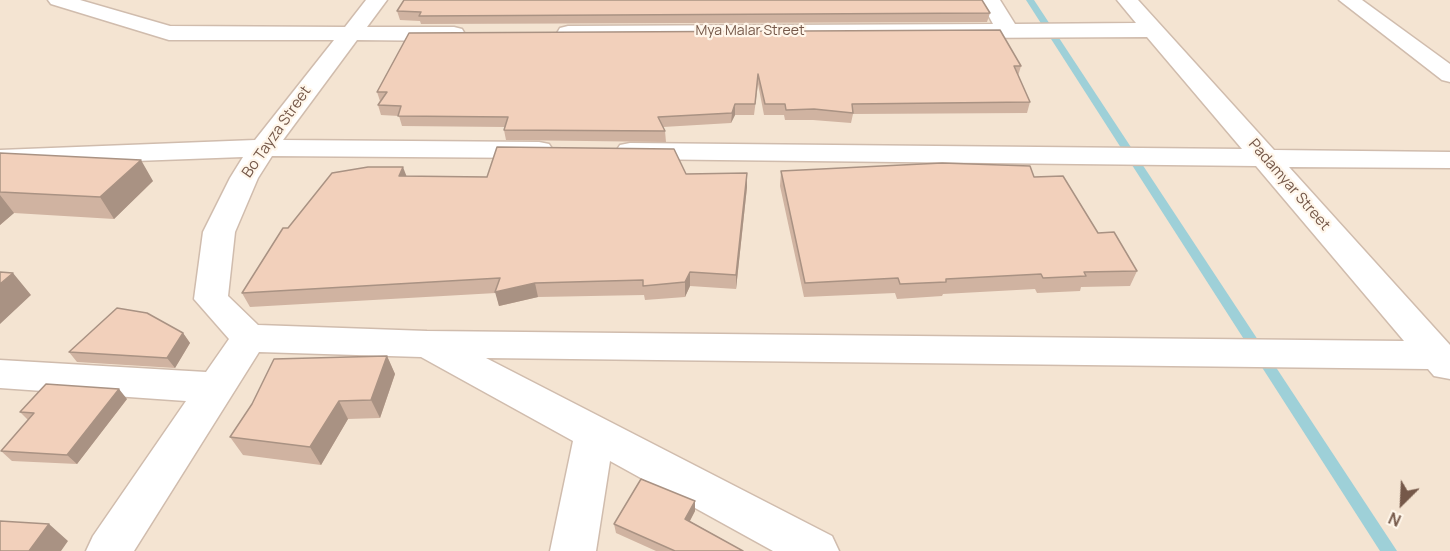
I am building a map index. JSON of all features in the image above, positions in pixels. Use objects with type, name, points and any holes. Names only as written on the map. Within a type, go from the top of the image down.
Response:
[{"type":"street","points":[[58,0],[169,33],[469,33]]},
{"type":"street","name":"Bo Tayza Street","points":[[249,338],[211,299],[219,232],[244,178],[263,148],[377,0]]},
{"type":"street","points":[[990,0],[1007,29]]},
{"type":"street","name":"Padamyar Street","points":[[1127,0],[1444,362]]},
{"type":"street","points":[[1349,0],[1450,75]]},
{"type":"street","name":"Mya Malar Street","points":[[553,33],[1151,30]]},
{"type":"street","points":[[0,158],[263,148],[561,150]]},
{"type":"street","points":[[609,151],[1450,160]]},
{"type":"street","points":[[109,551],[249,338],[428,344],[1444,362]]},
{"type":"street","points":[[428,344],[816,551]]},
{"type":"street","points":[[0,374],[216,388]]},
{"type":"street","points":[[573,551],[594,434]]},
{"type":"shaded area","points":[[0,0],[1450,0],[1450,551],[0,551]]},
{"type":"building","points":[[404,0],[982,0],[990,13],[419,16],[421,12],[397,11]]},
{"type":"building","points":[[1000,30],[1021,66],[1014,66],[1030,102],[852,104],[853,113],[814,109],[786,110],[785,104],[765,104],[758,74],[755,104],[735,104],[732,113],[658,117],[665,131],[504,130],[508,117],[398,116],[401,106],[378,105],[387,92],[377,92],[409,33]]},
{"type":"building","points":[[497,147],[674,149],[686,174],[747,173],[736,275],[690,272],[685,282],[643,286],[643,280],[535,283],[495,292],[500,278],[242,293],[283,228],[288,228],[332,173],[368,167],[403,167],[399,176],[487,177]]},
{"type":"building","points":[[0,153],[141,160],[100,197],[0,192]]},
{"type":"building","points":[[942,163],[1030,166],[1034,177],[1063,176],[1098,233],[1114,232],[1137,271],[1084,272],[1086,276],[1043,278],[1041,274],[946,279],[946,282],[900,284],[898,278],[805,283],[781,171]]},
{"type":"building","points":[[0,272],[13,273],[0,284]]},
{"type":"building","points":[[117,308],[147,313],[183,333],[167,358],[69,352]]},
{"type":"building","points":[[387,356],[371,400],[339,401],[310,447],[230,437],[252,404],[274,359]]},
{"type":"building","points":[[46,384],[119,389],[67,455],[1,451],[34,413],[20,412]]},
{"type":"building","points":[[641,479],[695,501],[685,519],[743,551],[675,551],[614,524]]},
{"type":"building","points":[[0,521],[49,524],[29,551],[0,551]]},
{"type":"waterway","points":[[1030,0],[1389,551]]}]
